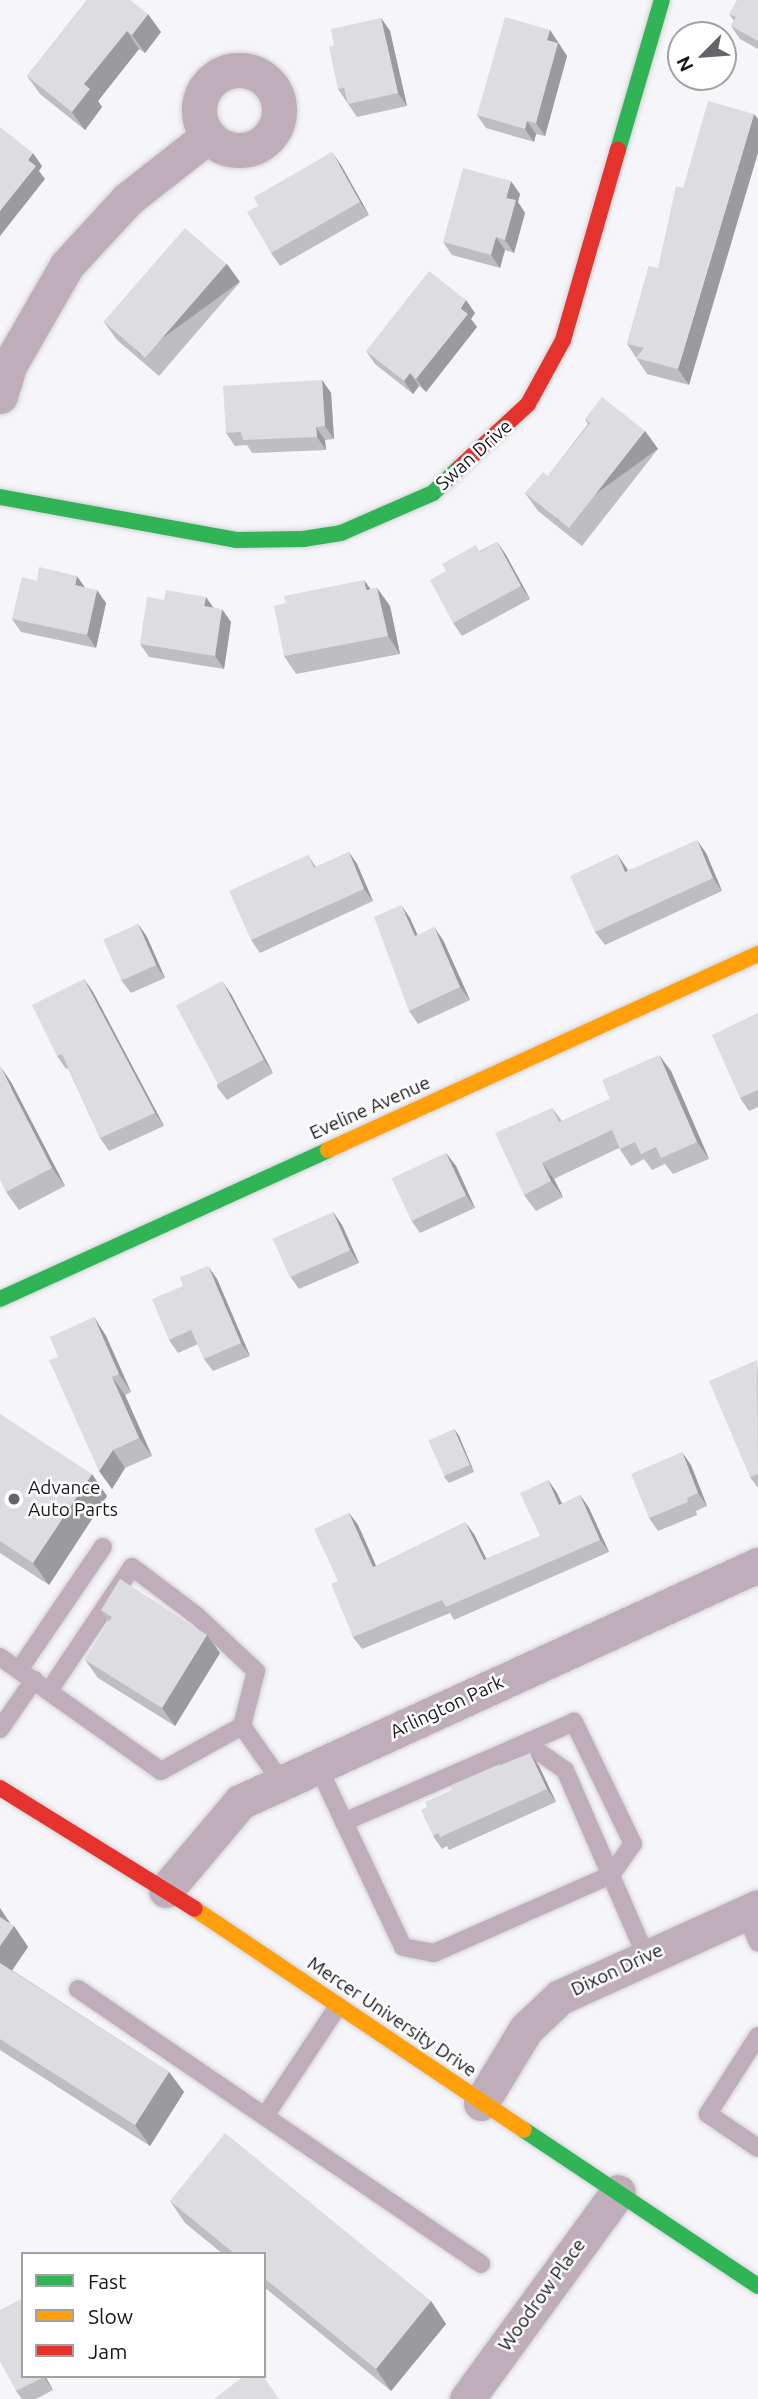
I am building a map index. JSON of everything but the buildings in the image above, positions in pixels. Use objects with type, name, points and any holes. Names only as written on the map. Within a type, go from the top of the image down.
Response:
[{"type":"street","name":"Swan Drive","points":[[0,497],[236,540],[303,539],[341,533],[433,493],[467,466],[528,404],[563,340],[662,0]]},
{"type":"street","points":[[0,396],[10,364],[67,265],[128,200],[208,136]]},
{"type":"street","name":"Eveline Avenue","points":[[0,1299],[758,954]]},
{"type":"street","name":"Arlington Park","points":[[166,1890],[240,1802],[758,1565]]},
{"type":"street","name":"Mercer University Drive","points":[[0,1788],[166,1890],[758,2286]]},
{"type":"street","name":"Dixon Drive","points":[[481,2103],[526,2029],[559,1997],[646,1956],[754,1920]]},
{"type":"street","name":"Woodrow Place","points":[[467,2399],[618,2192]]},
{"type":"lane","points":[[0,1729],[26,1675],[103,1547]]},
{"type":"lane","points":[[0,1657],[161,1771],[242,1726],[256,1671],[197,1616],[132,1567],[49,1691]]},
{"type":"lane","points":[[318,1766],[344,1822],[403,1947],[434,1953],[611,1875],[633,1844],[574,1722],[344,1822]]},
{"type":"lane","points":[[242,1726],[282,1783]]},
{"type":"lane","points":[[440,1778],[539,1752],[565,1770],[646,1956]]},
{"type":"lane","points":[[78,1989],[481,2264]]},
{"type":"lane","points":[[265,2116],[338,2006]]},
{"type":"lane","points":[[758,2036],[708,2114],[758,2148]]},
{"type":"traffic: fast","points":[[618,150],[662,0]]},
{"type":"traffic: fast","points":[[0,497],[236,540],[303,539],[341,533],[433,493],[459,468]]},
{"type":"traffic: fast","points":[[0,1299],[328,1150]]},
{"type":"traffic: fast","points":[[524,2130],[758,2286]]},
{"type":"traffic: slow","points":[[328,1150],[758,954]]},
{"type":"traffic: slow","points":[[195,1909],[524,2130]]},
{"type":"traffic: jam","points":[[459,468],[528,404],[563,340],[618,150]]},
{"type":"traffic: jam","points":[[0,1788],[195,1909]]},
{"type":"place","name":"Advance Auto Parts","points":[[14,1499]]}]
